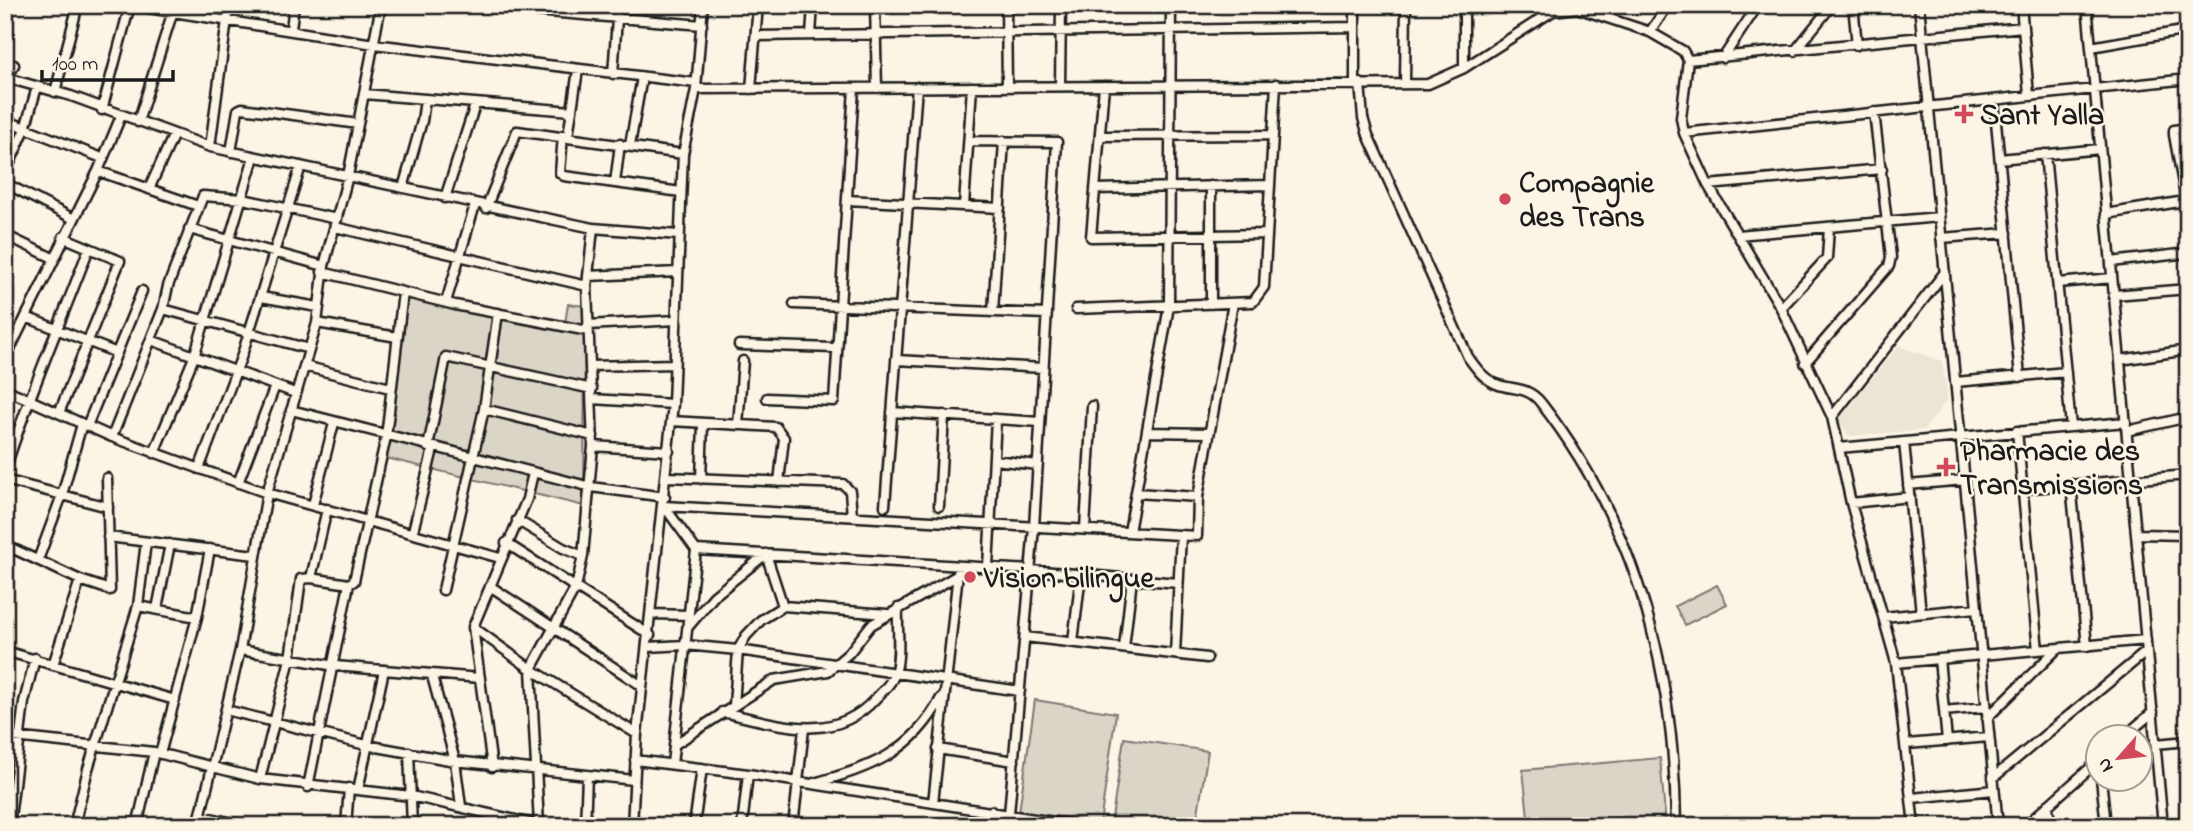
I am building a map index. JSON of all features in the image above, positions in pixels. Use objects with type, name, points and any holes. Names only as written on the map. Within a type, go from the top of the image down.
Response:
[{"type":"street","points":[[55,92],[78,5]]},
{"type":"street","points":[[102,110],[129,5],[179,10],[373,44],[696,86],[751,89],[1428,84],[1464,68],[1553,11],[1564,8],[1585,10],[1650,32],[1683,51],[1688,60],[1681,118],[1684,133],[1708,185],[1781,309],[1832,417],[1851,503],[1896,663],[1914,826]]},
{"type":"street","points":[[210,147],[229,5]]},
{"type":"street","points":[[291,29],[294,5]]},
{"type":"street","points":[[198,826],[240,650],[267,493],[317,323],[323,269],[348,176],[381,5]]},
{"type":"street","points":[[467,5],[702,24]]},
{"type":"street","points":[[613,74],[618,5]]},
{"type":"street","points":[[632,826],[637,734],[650,635],[673,404],[683,154],[696,86],[703,5]]},
{"type":"street","points":[[751,89],[758,5]]},
{"type":"street","points":[[811,35],[813,5]]},
{"type":"street","points":[[874,5],[877,88]]},
{"type":"street","points":[[1006,5],[1007,87]]},
{"type":"street","points":[[1060,86],[1061,5]]},
{"type":"street","points":[[1129,532],[1169,306],[1171,5]]},
{"type":"street","points":[[1356,5],[1357,83],[1368,135],[1468,357],[1481,375],[1496,384],[1524,388],[1539,400],[1599,492],[1620,535],[1644,599],[1662,666],[1676,778],[1676,826]]},
{"type":"street","points":[[1405,83],[1406,5]]},
{"type":"street","points":[[1464,5],[1464,68]]},
{"type":"street","points":[[1650,32],[1668,5]]},
{"type":"street","points":[[1723,58],[1758,5]]},
{"type":"street","points":[[1795,51],[1832,5]]},
{"type":"street","points":[[1853,5],[1857,45]]},
{"type":"street","points":[[1919,5],[1997,826]]},
{"type":"street","points":[[2021,5],[2029,95]]},
{"type":"street","points":[[2087,5],[2164,826]]},
{"type":"street","points":[[138,122],[179,10]]},
{"type":"street","points":[[756,36],[1355,27]]},
{"type":"street","points":[[1688,60],[2023,27]]},
{"type":"street","points":[[2091,47],[2188,30]]},
{"type":"street","points":[[14,65],[6,80],[55,92],[210,147],[486,208],[593,228],[678,235]]},
{"type":"street","points":[[578,70],[560,173],[681,192]]},
{"type":"street","points":[[630,145],[642,77]]},
{"type":"street","points":[[1684,133],[2188,79]]},
{"type":"street","points":[[1076,309],[1253,302],[1264,287],[1276,84]]},
{"type":"street","points":[[1104,86],[1091,237],[1267,234]]},
{"type":"street","points":[[5,174],[25,129],[37,87]]},
{"type":"street","points":[[964,206],[972,87]]},
{"type":"street","points":[[767,398],[834,401],[835,348],[854,88]]},
{"type":"street","points":[[885,506],[917,88]]},
{"type":"street","points":[[364,94],[572,111]]},
{"type":"street","points":[[403,188],[422,121],[425,100]]},
{"type":"street","points":[[1994,100],[2021,377]]},
{"type":"street","points":[[445,198],[475,105]]},
{"type":"street","points":[[231,152],[239,110],[242,108],[358,124]]},
{"type":"street","points":[[1805,363],[1889,266],[1889,221],[1874,112]]},
{"type":"street","points":[[7,353],[97,171],[121,116]]},
{"type":"street","points":[[5,120],[102,158]]},
{"type":"street","points":[[2188,128],[2174,130],[2188,211]]},
{"type":"street","points":[[486,208],[514,133],[523,130],[683,154]]},
{"type":"street","points":[[149,189],[174,134]]},
{"type":"street","points":[[1100,136],[1273,135]]},
{"type":"street","points":[[969,141],[1056,142],[1031,570],[1009,814]]},
{"type":"street","points":[[993,312],[1004,141]]},
{"type":"street","points":[[615,183],[620,144]]},
{"type":"street","points":[[2000,159],[2100,149]]},
{"type":"street","points":[[2045,154],[2071,426]]},
{"type":"street","points":[[154,453],[194,357],[254,156]]},
{"type":"street","points":[[199,469],[249,335],[301,166]]},
{"type":"street","points":[[1708,185],[1882,169]]},
{"type":"street","points":[[97,171],[198,206]]},
{"type":"street","points":[[5,183],[72,218]]},
{"type":"street","points":[[1095,189],[1270,185]]},
{"type":"street","points":[[1211,186],[1211,304]]},
{"type":"street","points":[[112,437],[163,309],[189,229],[205,195],[289,210],[587,286]]},
{"type":"street","points":[[847,200],[1000,208]]},
{"type":"street","points":[[2106,214],[2185,201]]},
{"type":"street","points":[[446,302],[475,205]]},
{"type":"street","points":[[1738,236],[1939,217]]},
{"type":"street","points":[[1781,309],[1827,258],[1829,227]]},
{"type":"street","points":[[5,736],[157,753],[260,779],[308,787],[411,796],[541,825],[534,771],[531,669],[576,587],[583,555],[593,446],[587,286],[593,228]]},
{"type":"street","points":[[189,229],[403,292],[498,313],[588,328],[676,320]]},
{"type":"street","points":[[1941,239],[2007,233]]},
{"type":"street","points":[[5,235],[53,258]]},
{"type":"street","points":[[60,413],[120,261],[63,237]]},
{"type":"street","points":[[5,470],[27,399],[58,330],[89,248]]},
{"type":"street","points":[[2111,262],[2188,253]]},
{"type":"street","points":[[588,276],[678,272]]},
{"type":"street","points":[[1832,417],[1945,272]]},
{"type":"street","points":[[2058,283],[2112,278]]},
{"type":"street","points":[[2114,295],[2188,289]]},
{"type":"street","points":[[38,560],[85,425],[142,291]]},
{"type":"street","points":[[260,779],[290,659],[301,579],[349,584],[354,581],[370,520],[386,436],[403,292]]},
{"type":"street","points":[[261,297],[318,307]]},
{"type":"street","points":[[291,410],[473,459],[664,501],[852,516],[1197,536],[1198,497],[1233,303]]},
{"type":"street","points":[[794,304],[1047,314]]},
{"type":"street","points":[[163,309],[249,335],[309,349]]},
{"type":"street","points":[[443,590],[484,409],[498,313]]},
{"type":"street","points":[[26,317],[117,353]]},
{"type":"street","points":[[317,323],[397,337]]},
{"type":"street","points":[[151,340],[295,393]]},
{"type":"street","points":[[739,345],[835,348]]},
{"type":"street","points":[[2120,360],[2188,350]]},
{"type":"street","points":[[413,531],[431,448],[446,357],[592,389]]},
{"type":"street","points":[[738,425],[743,360]]},
{"type":"street","points":[[896,360],[1044,368]]},
{"type":"street","points":[[590,366],[674,364]]},
{"type":"street","points":[[304,366],[390,388]]},
{"type":"street","points":[[1955,383],[2066,372]]},
{"type":"street","points":[[238,483],[275,386]]},
{"type":"street","points":[[5,389],[112,437],[267,493],[413,531],[500,558]]},
{"type":"street","points":[[593,399],[673,404]]},
{"type":"street","points":[[1085,530],[1092,406]]},
{"type":"street","points":[[484,409],[593,436]]},
{"type":"street","points":[[892,412],[1040,422]]},
{"type":"street","points":[[939,506],[944,415]]},
{"type":"street","points":[[1839,448],[2071,426],[2126,426],[2188,417]]},
{"type":"street","points":[[988,567],[996,419]]},
{"type":"street","points":[[671,421],[770,426],[781,432],[784,438],[779,482]]},
{"type":"street","points":[[313,505],[334,423]]},
{"type":"street","points":[[701,480],[703,424]]},
{"type":"street","points":[[2017,431],[2038,650]]},
{"type":"street","points":[[1147,432],[1209,433]]},
{"type":"street","points":[[1904,442],[1921,613]]},
{"type":"street","points":[[593,446],[669,451]]},
{"type":"street","points":[[994,460],[1038,465]]},
{"type":"street","points":[[492,767],[473,627],[517,520],[533,473]]},
{"type":"street","points":[[2022,489],[2188,475]]},
{"type":"street","points":[[667,477],[843,484],[850,491],[852,516]]},
{"type":"street","points":[[5,545],[80,580],[110,590],[107,478]]},
{"type":"street","points":[[5,480],[108,507]]},
{"type":"street","points":[[1908,485],[1965,480]]},
{"type":"street","points":[[2071,484],[2087,646]]},
{"type":"street","points":[[1136,493],[1198,497]]},
{"type":"street","points":[[1851,503],[1910,497]]},
{"type":"street","points":[[664,501],[696,550],[672,764]]},
{"type":"street","points":[[311,578],[327,509]]},
{"type":"street","points":[[517,520],[563,548],[583,555]]},
{"type":"street","points":[[2136,534],[2188,535]]},
{"type":"street","points":[[1175,654],[1181,535]]},
{"type":"street","points":[[108,537],[255,555]]},
{"type":"street","points":[[74,826],[138,606],[146,541]]},
{"type":"street","points":[[506,543],[650,635]]},
{"type":"street","points":[[157,609],[170,544]]},
{"type":"street","points":[[137,826],[197,617],[210,549]]},
{"type":"street","points":[[696,550],[958,571],[988,567],[1178,583]]},
{"type":"street","points":[[766,554],[783,606]]},
{"type":"street","points":[[687,628],[714,596],[766,554]]},
{"type":"street","points":[[674,744],[774,680],[823,674],[849,653],[863,631],[958,571]]},
{"type":"street","points":[[933,803],[958,571]]},
{"type":"street","points":[[1073,642],[1081,574]]},
{"type":"street","points":[[1124,648],[1132,579]]},
{"type":"street","points":[[53,665],[80,580]]},
{"type":"street","points":[[308,787],[335,666],[349,584]]},
{"type":"street","points":[[490,586],[555,626],[642,686]]},
{"type":"street","points":[[138,606],[197,617]]},
{"type":"street","points":[[734,705],[738,650],[754,628],[783,606],[887,614]]},
{"type":"street","points":[[722,712],[804,729],[823,728],[856,715],[872,703],[895,673],[898,608]]},
{"type":"street","points":[[1884,617],[1977,608]]},
{"type":"street","points":[[652,614],[688,615]]},
{"type":"street","points":[[473,627],[531,669],[637,734]]},
{"type":"street","points":[[1025,637],[1208,658]]},
{"type":"street","points":[[1896,663],[2146,640]]},
{"type":"street","points":[[648,647],[685,645],[738,650],[1020,691]]},
{"type":"street","points":[[1987,718],[2057,649]]},
{"type":"street","points":[[240,650],[335,666],[480,678]]},
{"type":"street","points":[[5,651],[175,700]]},
{"type":"street","points":[[1993,778],[2147,652]]},
{"type":"street","points":[[9,826],[23,702],[35,659]]},
{"type":"street","points":[[1939,659],[1947,741]]},
{"type":"street","points":[[333,826],[346,825],[384,670]]},
{"type":"street","points":[[432,676],[455,761],[461,806]]},
{"type":"street","points":[[811,784],[874,765],[895,753],[935,710],[944,694]]},
{"type":"street","points":[[1944,711],[1986,707]]},
{"type":"street","points":[[226,710],[366,745],[455,761],[635,780]]},
{"type":"street","points":[[2142,722],[2153,712]]},
{"type":"street","points":[[793,826],[804,729]]},
{"type":"street","points":[[1907,744],[1989,737]]},
{"type":"street","points":[[2156,744],[2188,741]]},
{"type":"street","points":[[939,749],[1014,761]]},
{"type":"street","points":[[409,752],[412,826]]},
{"type":"street","points":[[635,760],[748,774],[1080,826]]},
{"type":"street","points":[[694,826],[702,768]]},
{"type":"street","points":[[743,826],[748,774]]},
{"type":"street","points":[[2025,826],[2084,774]]},
{"type":"street","points":[[585,826],[587,776]]},
{"type":"street","points":[[1912,797],[1994,790]]},
{"type":"street","points":[[2102,792],[2106,826]]},
{"type":"street","points":[[2048,806],[2050,826]]},
{"type":"street","points":[[989,826],[990,811]]},
{"type":"street","points":[[201,816],[248,826]]},
{"type":"shaded area","points":[[404,292],[565,323],[568,304],[585,306],[584,506],[382,457]]},
{"type":"shaded area","points":[[1898,346],[1942,361],[1948,399],[1924,430],[1849,436],[1838,421]]},
{"type":"shaded area","points":[[1717,585],[1727,604],[1685,625],[1675,606]]},
{"type":"shaded area","points":[[1035,700],[1116,713],[1100,824],[1019,812]]},
{"type":"shaded area","points":[[1124,738],[1208,751],[1196,826],[1111,824]]},
{"type":"shaded area","points":[[1660,758],[1666,826],[1529,826],[1523,770]]},
{"type":"place","name":"Sant Yalla","points":[[1964,114]]},
{"type":"place","name":"Compagnie des Trans","points":[[1505,199]]},
{"type":"place","name":"Pharmacie des Transmissions","points":[[1946,467]]},
{"type":"place","name":"Vision bilingue","points":[[970,577]]}]
